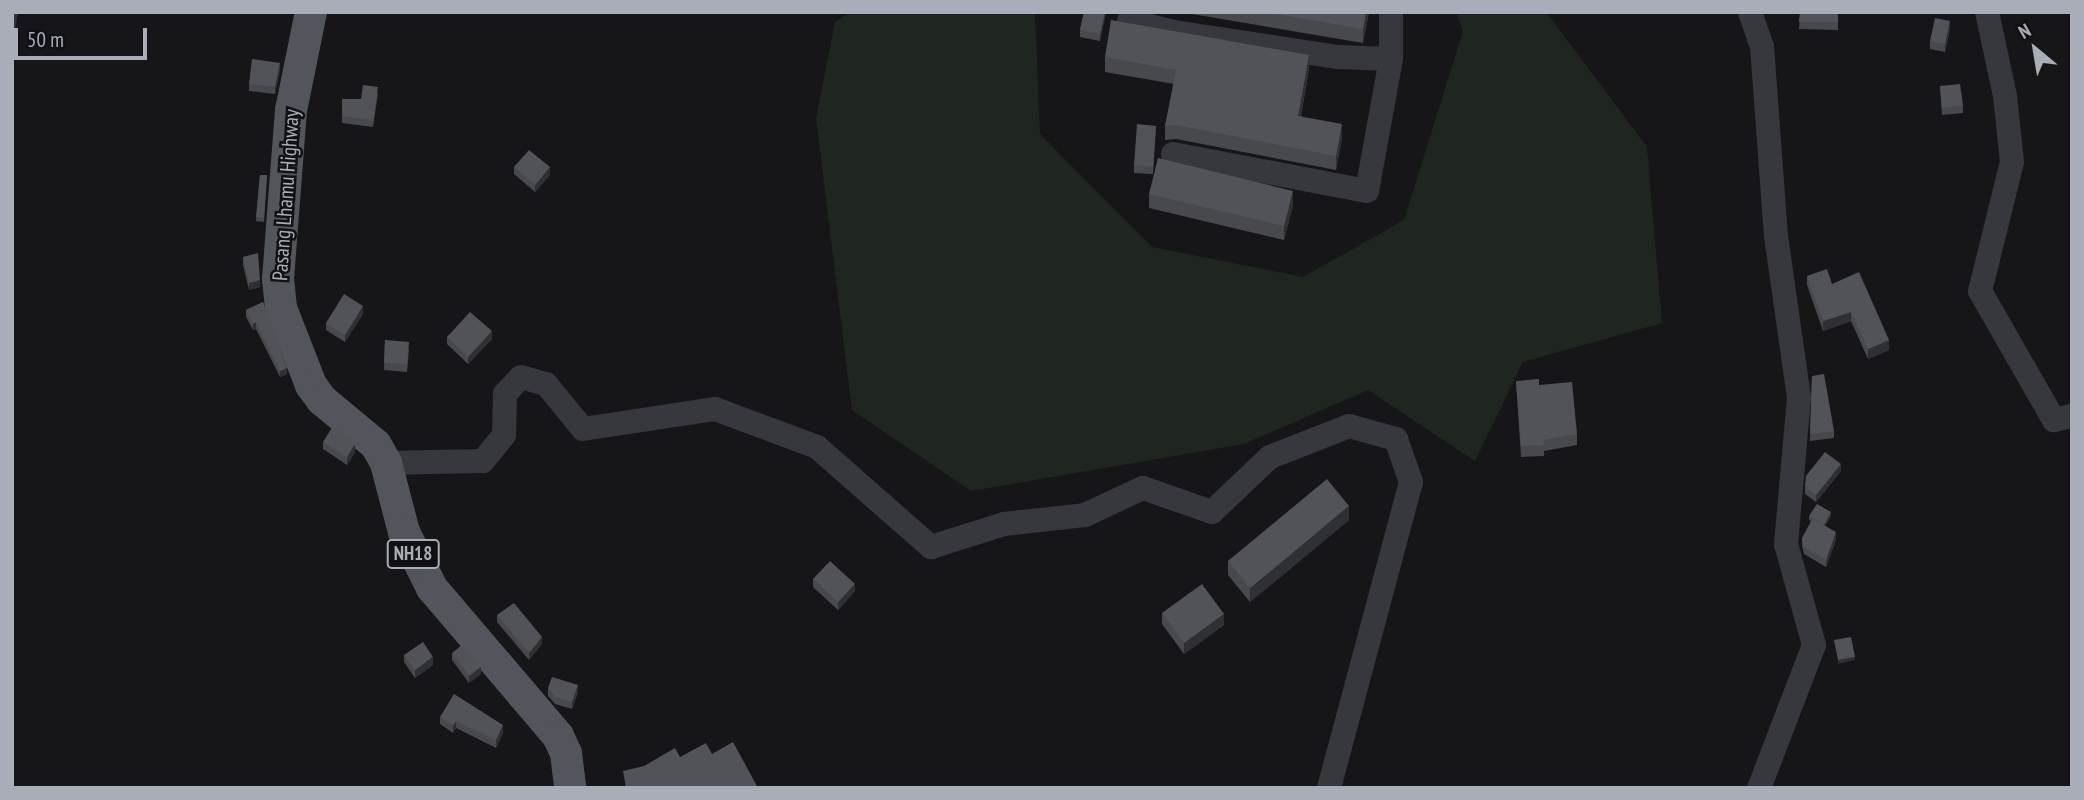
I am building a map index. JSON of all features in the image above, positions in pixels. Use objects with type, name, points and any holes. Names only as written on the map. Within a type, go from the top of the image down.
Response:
[{"type":"main road","name":"Pasang Lhamu Highway","points":[[311,12],[291,110],[278,279],[281,308],[311,386],[322,400],[376,445],[386,463],[404,532],[421,571],[452,615],[558,736],[566,753],[570,788]]},
{"type":"street","points":[[1173,154],[1367,191],[1391,59],[1391,12]]},
{"type":"street","points":[[1750,12],[1762,46],[1776,236],[1799,398],[1786,544],[1814,645],[1759,788]]},
{"type":"street","points":[[1987,12],[2005,96],[2012,162],[1980,291],[2054,420],[2072,416]]},
{"type":"street","points":[[1129,22],[1174,32],[1338,57],[1391,59]]},
{"type":"street","points":[[386,463],[483,461],[504,435],[505,394],[521,377],[547,384],[583,429],[715,409],[817,447],[932,547],[1004,524],[1086,515],[1143,488],[1212,512],[1270,457],[1349,426],[1396,439],[1411,482],[1329,788]]},
{"type":"shaded area","points":[[850,12],[1035,12],[1040,134],[1152,247],[1303,277],[1404,220],[1463,31],[1456,12],[1546,12],[1647,147],[1662,323],[1523,362],[1475,461],[1368,390],[1244,444],[971,491],[852,410],[816,119],[835,22]]},
{"type":"building","points":[[1084,12],[1105,12],[1100,34],[1080,30]]},
{"type":"building","points":[[1264,12],[1366,12],[1363,29]]},
{"type":"building","points":[[1800,12],[1838,12],[1838,22],[1799,22]]},
{"type":"building","points":[[1935,18],[1950,21],[1945,44],[1930,41]]},
{"type":"building","points":[[1111,20],[1309,55],[1298,116],[1342,124],[1336,156],[1176,125],[1165,126],[1176,70],[1105,57]]},
{"type":"building","points":[[252,59],[280,63],[275,87],[249,84]]},
{"type":"building","points":[[1960,84],[1963,105],[1942,108],[1940,86]]},
{"type":"building","points":[[363,85],[378,87],[373,120],[342,116],[342,99],[361,99]]},
{"type":"building","points":[[1137,124],[1156,126],[1153,167],[1134,165]]},
{"type":"building","points":[[529,150],[550,167],[535,185],[514,167]]},
{"type":"building","points":[[1158,158],[1293,191],[1284,226],[1149,194]]},
{"type":"building","points":[[260,175],[267,175],[264,218],[256,217]]},
{"type":"building","points":[[258,253],[260,280],[249,283],[243,257]]},
{"type":"building","points":[[1827,269],[1832,284],[1859,272],[1889,340],[1868,349],[1851,312],[1823,321],[1807,276]]},
{"type":"building","points":[[344,294],[363,306],[345,335],[326,323]]},
{"type":"building","points":[[263,302],[287,368],[280,371],[256,322],[253,324],[246,310]]},
{"type":"building","points":[[470,312],[492,331],[468,357],[447,337]]},
{"type":"building","points":[[385,340],[409,342],[407,364],[384,363]]},
{"type":"building","points":[[1824,374],[1834,431],[1810,434],[1812,376]]},
{"type":"building","points":[[1539,379],[1539,385],[1572,382],[1577,434],[1543,440],[1544,445],[1521,446],[1516,381]]},
{"type":"building","points":[[333,426],[355,444],[347,457],[323,442]]},
{"type":"building","points":[[1825,452],[1841,464],[1816,495],[1805,486],[1806,476]]},
{"type":"building","points":[[1327,479],[1349,506],[1250,588],[1228,561]]},
{"type":"building","points":[[1817,504],[1831,512],[1824,525],[1809,516]]},
{"type":"building","points":[[1813,519],[1836,532],[1826,560],[1804,547],[1802,538]]},
{"type":"building","points":[[830,561],[855,584],[838,602],[813,579]]},
{"type":"building","points":[[1202,584],[1224,614],[1184,643],[1162,613]]},
{"type":"building","points":[[514,603],[542,637],[529,653],[497,615]]},
{"type":"building","points":[[1851,637],[1855,657],[1838,660],[1834,640]]},
{"type":"building","points":[[423,642],[433,657],[415,670],[404,655]]},
{"type":"building","points":[[462,645],[481,667],[469,676],[452,653]]},
{"type":"building","points":[[552,677],[578,685],[572,702],[555,697],[548,688]]},
{"type":"building","points":[[454,694],[503,725],[496,740],[456,721],[453,725],[440,717]]},
{"type":"building","points":[[733,742],[758,788],[626,788],[623,771],[644,766],[675,748],[680,757],[706,743],[712,754]]},
{"type":"waterway","points":[[12,30],[15,12]]}]
